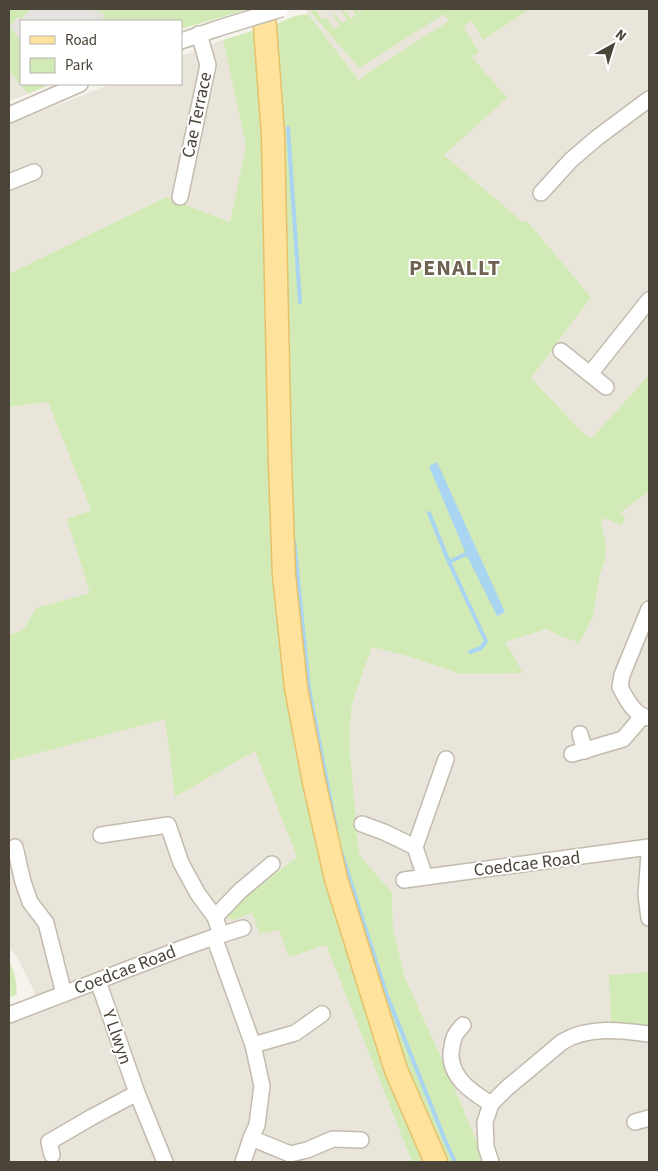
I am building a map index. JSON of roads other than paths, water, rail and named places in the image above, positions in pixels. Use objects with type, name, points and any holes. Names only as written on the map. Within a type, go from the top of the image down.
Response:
[{"type":"main road","points":[[262,9],[273,134],[284,575],[296,688],[314,782],[336,879],[396,1070],[436,1162]]},
{"type":"street","points":[[182,41],[281,9]]},
{"type":"street","name":"Cae Terrace","points":[[180,197],[208,65],[199,34]]},
{"type":"street","points":[[9,115],[78,85]]},
{"type":"street","points":[[540,193],[571,160],[649,99]]},
{"type":"street","points":[[9,182],[34,172]]},
{"type":"street","points":[[590,374],[649,300]]},
{"type":"street","points":[[561,351],[606,387]]},
{"type":"street","points":[[580,734],[578,753],[623,739],[646,718],[633,708],[620,687],[622,675],[649,610]]},
{"type":"street","points":[[425,877],[415,847],[446,759]]},
{"type":"street","points":[[362,824],[415,847]]},
{"type":"street","points":[[101,835],[168,825],[181,863],[198,894],[215,916],[217,936],[254,1045],[262,1086],[257,1125],[242,1162]]},
{"type":"street","points":[[16,845],[23,882],[30,902],[46,923],[64,994]]},
{"type":"street","name":"Coedcae Road","points":[[404,880],[649,847]]},
{"type":"street","points":[[649,854],[646,895],[649,918]]},
{"type":"street","points":[[215,916],[240,891],[272,864]]},
{"type":"street","name":"Coedcae Road","points":[[9,1015],[217,936],[243,928]]},
{"type":"street","name":"Y Llwyn","points":[[98,981],[137,1093],[165,1162]]},
{"type":"street","points":[[254,1045],[296,1033],[322,1014]]},
{"type":"street","points":[[491,1162],[486,1147],[485,1122],[491,1104],[562,1042],[571,1037],[600,1030],[649,1034]]},
{"type":"street","points":[[453,1031],[451,1058],[454,1069],[459,1078],[472,1092],[491,1104]]},
{"type":"street","points":[[46,1148],[92,1117],[137,1093]]},
{"type":"street","points":[[251,1138],[290,1154],[306,1150],[333,1138],[362,1140]]},
{"type":"water","points":[[437,462],[505,612],[497,616],[466,554],[429,466]]},
{"type":"waterway","points":[[288,128],[300,302]]},
{"type":"waterway","points":[[429,513],[449,562],[486,641],[481,648],[470,652]]},
{"type":"waterway","points":[[294,540],[309,689],[336,829]]},
{"type":"waterway","points":[[449,562],[466,554]]},
{"type":"waterway","points":[[341,851],[386,993],[455,1162]]},
{"type":"district","name":"PENALLT","points":[[455,268]]}]
